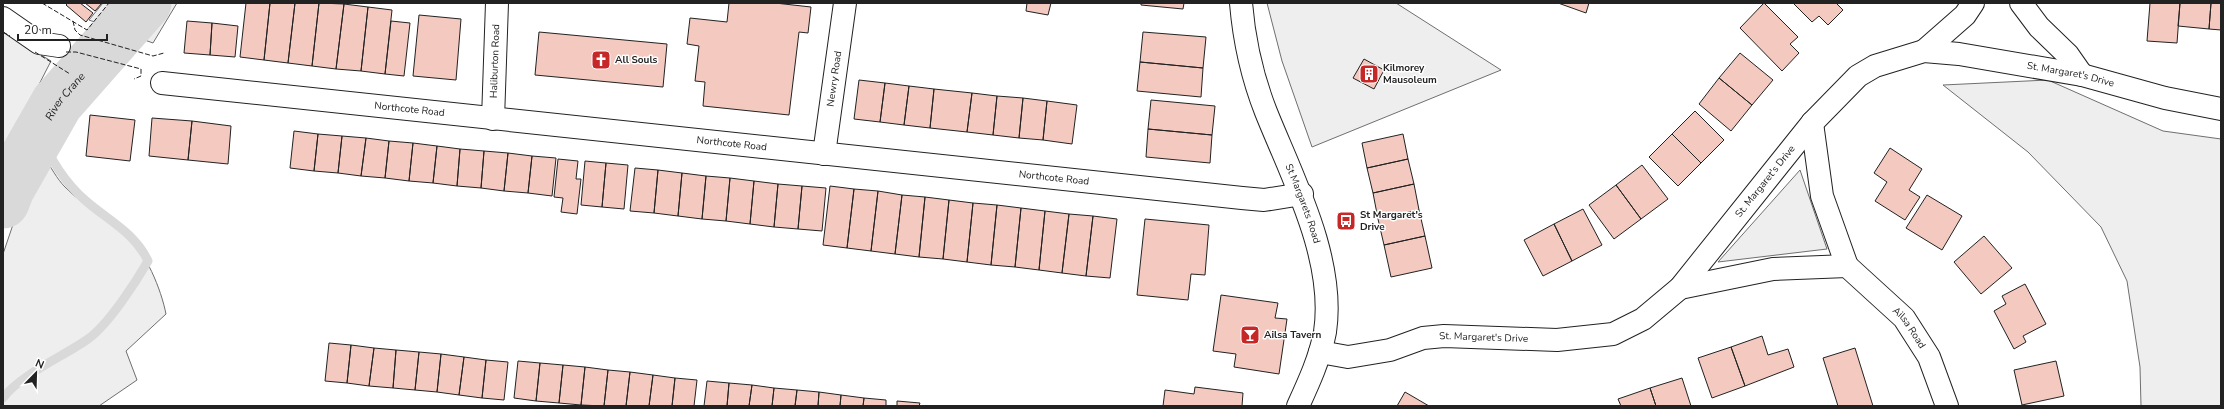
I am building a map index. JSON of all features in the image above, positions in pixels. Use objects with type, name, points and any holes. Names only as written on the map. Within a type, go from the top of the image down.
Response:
[{"type":"street","name":"Haliburton Road","points":[[493,119],[498,3]]},
{"type":"street","name":"Newry Road","points":[[824,154],[845,3]]},
{"type":"street","name":"St Margarets Road","points":[[1240,3],[1252,65],[1265,111],[1302,194],[1315,238],[1324,289],[1326,320],[1320,352],[1298,406]]},
{"type":"street","points":[[1924,51],[1964,14],[1973,3]]},
{"type":"street","points":[[2021,3],[2039,27],[2068,55],[2082,75]]},
{"type":"street","points":[[3,18],[38,43],[60,46]]},
{"type":"street","name":"St. Margaret's Drive","points":[[1320,352],[1348,357],[1390,350],[1423,338],[1430,337],[1557,340],[1613,334],[1643,319],[1680,288],[1812,123],[1858,76],[1875,66],[1924,51],[1959,54],[2082,75],[2165,98],[2221,110]]},
{"type":"street","name":"Northcote Road","points":[[162,83],[1242,198],[1264,200],[1302,194]]},
{"type":"street","name":"Ailsa Road","points":[[1812,123],[1822,196],[1847,266],[1904,318],[1929,357],[1947,406]]},
{"type":"street","points":[[1680,288],[1773,269],[1847,266]]},
{"type":"shaded area","points":[[103,3],[177,3],[153,43],[89,20]]},
{"type":"shaded area","name":"Kilmorey Mausoleum","points":[[1267,3],[1396,3],[1501,70],[1312,147],[1282,61]]},
{"type":"shaded area","points":[[3,32],[51,61],[3,155]]},
{"type":"shaded area","points":[[2048,80],[2163,131],[2221,139],[2221,406],[2141,406],[2140,367],[2127,281],[2101,227],[2028,152],[1943,85]]},
{"type":"shaded area","points":[[44,157],[57,177],[72,194],[133,242],[152,272],[164,304],[166,314],[126,351],[137,380],[99,406],[3,406],[3,254],[22,198]]},
{"type":"shaded area","points":[[1800,170],[1827,249],[1718,262]]},
{"type":"building","points":[[68,3],[80,3],[93,13],[86,22],[66,5]]},
{"type":"building","points":[[85,3],[102,3],[95,11]]},
{"type":"building","points":[[246,3],[270,3],[264,60],[240,57]]},
{"type":"building","points":[[270,3],[295,3],[288,63],[264,60]]},
{"type":"building","points":[[295,3],[319,3],[312,66],[288,63]]},
{"type":"building","points":[[319,3],[344,4],[336,69],[312,66]]},
{"type":"building","points":[[729,3],[775,3],[811,7],[808,33],[799,32],[789,115],[703,106],[705,82],[695,81],[699,46],[687,44],[690,18],[727,22]]},
{"type":"building","points":[[1027,3],[1051,3],[1048,15],[1026,11]]},
{"type":"building","points":[[1141,3],[1184,3],[1183,9],[1141,5]]},
{"type":"building","points":[[1558,3],[1589,3],[1586,13]]},
{"type":"building","points":[[1764,3],[1798,37],[1790,44],[1799,53],[1782,71],[1740,28]]},
{"type":"building","points":[[1793,3],[1836,3],[1843,10],[1828,25],[1819,16],[1812,22]]},
{"type":"building","points":[[2150,3],[2180,3],[2177,43],[2147,41]]},
{"type":"building","points":[[2180,3],[2211,3],[2209,29],[2178,26]]},
{"type":"building","points":[[2211,3],[2221,3],[2221,30],[2209,29]]},
{"type":"building","points":[[344,4],[368,7],[361,71],[336,69]]},
{"type":"building","points":[[368,7],[392,10],[385,74],[361,71]]},
{"type":"building","points":[[419,15],[461,19],[456,80],[413,76]]},
{"type":"building","points":[[187,21],[212,23],[210,55],[184,53]]},
{"type":"building","points":[[391,21],[410,23],[404,76],[385,74]]},
{"type":"building","points":[[212,23],[238,26],[235,57],[210,55]]},
{"type":"building","name":"All Souls","points":[[539,32],[667,44],[663,87],[535,75]]},
{"type":"building","points":[[1143,32],[1206,37],[1203,68],[1140,62]]},
{"type":"building","points":[[1740,53],[1773,80],[1752,105],[1719,78]]},
{"type":"building","name":"Kilmorey Mausoleum","points":[[1364,59],[1384,70],[1374,89],[1353,78]]},
{"type":"building","points":[[1140,62],[1203,68],[1201,97],[1137,91]]},
{"type":"building","points":[[1719,78],[1752,105],[1731,131],[1699,104]]},
{"type":"building","points":[[859,80],[885,83],[880,122],[854,119]]},
{"type":"building","points":[[885,83],[909,86],[904,125],[880,122]]},
{"type":"building","points":[[909,86],[934,89],[930,128],[904,125]]},
{"type":"building","points":[[934,89],[972,93],[967,132],[930,128]]},
{"type":"building","points":[[972,93],[997,96],[993,135],[967,132]]},
{"type":"building","points":[[997,96],[1023,98],[1019,138],[993,135]]},
{"type":"building","points":[[1023,98],[1047,101],[1043,140],[1019,138]]},
{"type":"building","points":[[1151,100],[1215,106],[1212,135],[1148,129]]},
{"type":"building","points":[[1047,101],[1077,105],[1072,144],[1043,140]]},
{"type":"building","points":[[1695,111],[1724,140],[1701,163],[1672,134]]},
{"type":"building","points":[[90,115],[135,120],[130,161],[86,156]]},
{"type":"building","points":[[152,118],[192,121],[188,160],[149,156]]},
{"type":"building","points":[[192,121],[231,126],[228,164],[188,160]]},
{"type":"building","points":[[1148,129],[1212,135],[1210,163],[1146,157]]},
{"type":"building","points":[[294,131],[318,134],[314,171],[290,168]]},
{"type":"building","points":[[318,134],[342,136],[338,173],[314,171]]},
{"type":"building","points":[[1403,134],[1408,159],[1367,168],[1362,143]]},
{"type":"building","points":[[1672,134],[1701,163],[1678,186],[1649,157]]},
{"type":"building","points":[[342,136],[366,138],[361,176],[338,173]]},
{"type":"building","points":[[366,138],[389,141],[385,178],[361,176]]},
{"type":"building","points":[[389,141],[413,143],[409,181],[385,178]]},
{"type":"building","points":[[413,143],[437,146],[433,183],[409,181]]},
{"type":"building","points":[[437,146],[460,149],[457,186],[433,183]]},
{"type":"building","points":[[1890,148],[1922,169],[1909,190],[1920,197],[1905,220],[1875,201],[1887,182],[1874,173]]},
{"type":"building","points":[[460,149],[484,151],[481,188],[457,186]]},
{"type":"building","points":[[484,151],[508,153],[504,191],[481,188]]},
{"type":"building","points":[[508,153],[532,156],[528,193],[504,191]]},
{"type":"building","points":[[532,156],[556,158],[552,196],[528,193]]},
{"type":"building","points":[[558,159],[578,161],[576,179],[581,179],[577,214],[561,212],[563,198],[554,197]]},
{"type":"building","points":[[1408,159],[1414,184],[1373,193],[1367,168]]},
{"type":"building","points":[[585,161],[606,163],[602,207],[581,205]]},
{"type":"building","points":[[606,163],[628,165],[624,209],[602,207]]},
{"type":"building","points":[[1642,165],[1668,199],[1641,219],[1616,185]]},
{"type":"building","points":[[635,168],[658,170],[654,213],[630,211]]},
{"type":"building","points":[[658,170],[682,173],[678,216],[654,213]]},
{"type":"building","points":[[682,173],[706,176],[702,219],[678,216]]},
{"type":"building","points":[[706,176],[730,178],[726,221],[702,219]]},
{"type":"building","points":[[730,178],[754,181],[750,224],[726,221]]},
{"type":"building","points":[[754,181],[778,184],[774,227],[750,224]]},
{"type":"building","points":[[778,184],[802,186],[798,229],[774,227]]},
{"type":"building","points":[[1414,184],[1419,210],[1378,219],[1373,193]]},
{"type":"building","points":[[1616,185],[1641,219],[1614,239],[1589,205]]},
{"type":"building","points":[[802,186],[826,188],[822,231],[798,229]]},
{"type":"building","points":[[830,186],[854,189],[847,248],[823,245]]},
{"type":"building","points":[[854,189],[878,191],[871,251],[847,248]]},
{"type":"building","points":[[878,191],[902,195],[895,254],[871,251]]},
{"type":"building","points":[[902,195],[925,197],[919,257],[895,254]]},
{"type":"building","points":[[1927,195],[1962,216],[1942,250],[1906,228]]},
{"type":"building","points":[[925,197],[949,200],[943,259],[919,257]]},
{"type":"building","points":[[949,200],[973,203],[967,262],[943,259]]},
{"type":"building","points":[[973,203],[997,205],[991,265],[967,262]]},
{"type":"building","points":[[997,205],[1021,208],[1015,267],[991,265]]},
{"type":"building","points":[[1021,208],[1045,211],[1039,270],[1015,267]]},
{"type":"building","points":[[1583,209],[1602,245],[1572,261],[1554,224]]},
{"type":"building","points":[[1419,210],[1425,236],[1384,245],[1378,219]]},
{"type":"building","points":[[1045,211],[1069,214],[1062,273],[1039,270]]},
{"type":"building","points":[[1069,214],[1093,216],[1086,276],[1062,273]]},
{"type":"building","points":[[1093,216],[1117,219],[1110,278],[1086,276]]},
{"type":"building","points":[[1145,219],[1209,225],[1205,275],[1191,274],[1188,300],[1137,295]]},
{"type":"building","points":[[1554,224],[1572,261],[1543,276],[1524,240]]},
{"type":"building","points":[[1425,236],[1432,268],[1391,277],[1384,245]]},
{"type":"building","points":[[1984,236],[2012,268],[1981,294],[1954,262]]},
{"type":"building","points":[[2025,284],[2046,324],[2023,336],[2026,342],[2014,349],[1994,311],[2006,304],[2002,296]]},
{"type":"building","name":"Ailsa Tavern","points":[[1221,295],[1278,303],[1275,318],[1287,319],[1279,374],[1234,367],[1236,354],[1213,351]]},
{"type":"building","points":[[1762,336],[1768,355],[1788,349],[1794,367],[1745,386],[1731,347]]},
{"type":"building","points":[[329,343],[351,345],[347,383],[325,381]]},
{"type":"building","points":[[351,345],[374,348],[369,386],[347,383]]},
{"type":"building","points":[[1731,347],[1745,386],[1712,398],[1698,358]]},
{"type":"building","points":[[374,348],[396,350],[393,388],[369,386]]},
{"type":"building","points":[[1855,348],[1873,406],[1838,406],[1823,358]]},
{"type":"building","points":[[396,350],[419,352],[415,390],[393,388]]},
{"type":"building","points":[[419,352],[441,354],[437,392],[415,390]]},
{"type":"building","points":[[441,354],[464,357],[459,395],[437,392]]},
{"type":"building","points":[[464,357],[486,360],[482,398],[459,395]]},
{"type":"building","points":[[486,360],[508,362],[504,400],[482,398]]},
{"type":"building","points":[[518,361],[540,363],[536,401],[514,398]]},
{"type":"building","points":[[2056,361],[2064,396],[2022,405],[2014,370]]},
{"type":"building","points":[[540,363],[563,365],[559,403],[536,401]]},
{"type":"building","points":[[563,365],[585,367],[581,405],[559,403]]},
{"type":"building","points":[[585,367],[608,370],[604,406],[581,405]]},
{"type":"building","points":[[608,370],[630,372],[626,406],[604,406]]},
{"type":"building","points":[[630,372],[653,375],[649,406],[626,406]]},
{"type":"building","points":[[653,375],[675,378],[672,406],[649,406]]},
{"type":"building","points":[[675,378],[697,380],[694,406],[672,406]]},
{"type":"building","points":[[1682,378],[1691,406],[1656,406],[1650,388]]},
{"type":"building","points":[[707,381],[729,383],[727,406],[704,406]]},
{"type":"building","points":[[729,383],[752,385],[749,406],[727,406]]},
{"type":"building","points":[[752,385],[774,388],[772,406],[749,406]]},
{"type":"building","points":[[1195,387],[1243,393],[1242,406],[1163,406],[1165,390],[1194,394]]},
{"type":"building","points":[[774,388],[797,390],[795,406],[772,406]]},
{"type":"building","points":[[1650,388],[1656,406],[1621,406],[1618,399]]},
{"type":"building","points":[[797,390],[819,392],[818,406],[795,406]]},
{"type":"building","points":[[819,392],[841,395],[840,406],[818,406]]},
{"type":"building","points":[[1405,392],[1429,406],[1397,406]]},
{"type":"building","points":[[841,395],[864,398],[863,406],[840,406]]},
{"type":"building","points":[[864,398],[886,400],[886,406],[863,406]]},
{"type":"building","points":[[897,401],[920,403],[919,406],[897,406]]},
{"type":"waterway","name":"River Crane","points":[[3,202],[8,189],[57,103],[145,3]]},
{"type":"waterway","points":[[3,398],[20,381],[88,339],[96,332],[113,314],[148,261],[143,251],[129,235],[86,201],[65,179],[48,152],[40,133]]},
{"type":"fence","points":[[42,3],[87,30],[109,3]]},
{"type":"fence","points":[[73,21],[75,30],[80,35],[153,56],[164,53]]},
{"type":"fence","points":[[3,32],[10,36]]},
{"type":"fence","points":[[35,52],[70,74]]},
{"type":"fence","points":[[66,52],[76,52],[141,69],[141,76],[134,79]]},
{"type":"place","name":"All Souls","points":[[601,60]]},
{"type":"place","name":"Kilmorey Mausoleum","points":[[1369,74]]},
{"type":"place","name":"St Margaret's Drive","points":[[1346,221]]},
{"type":"place","name":"Ailsa Tavern","points":[[1250,335]]}]
